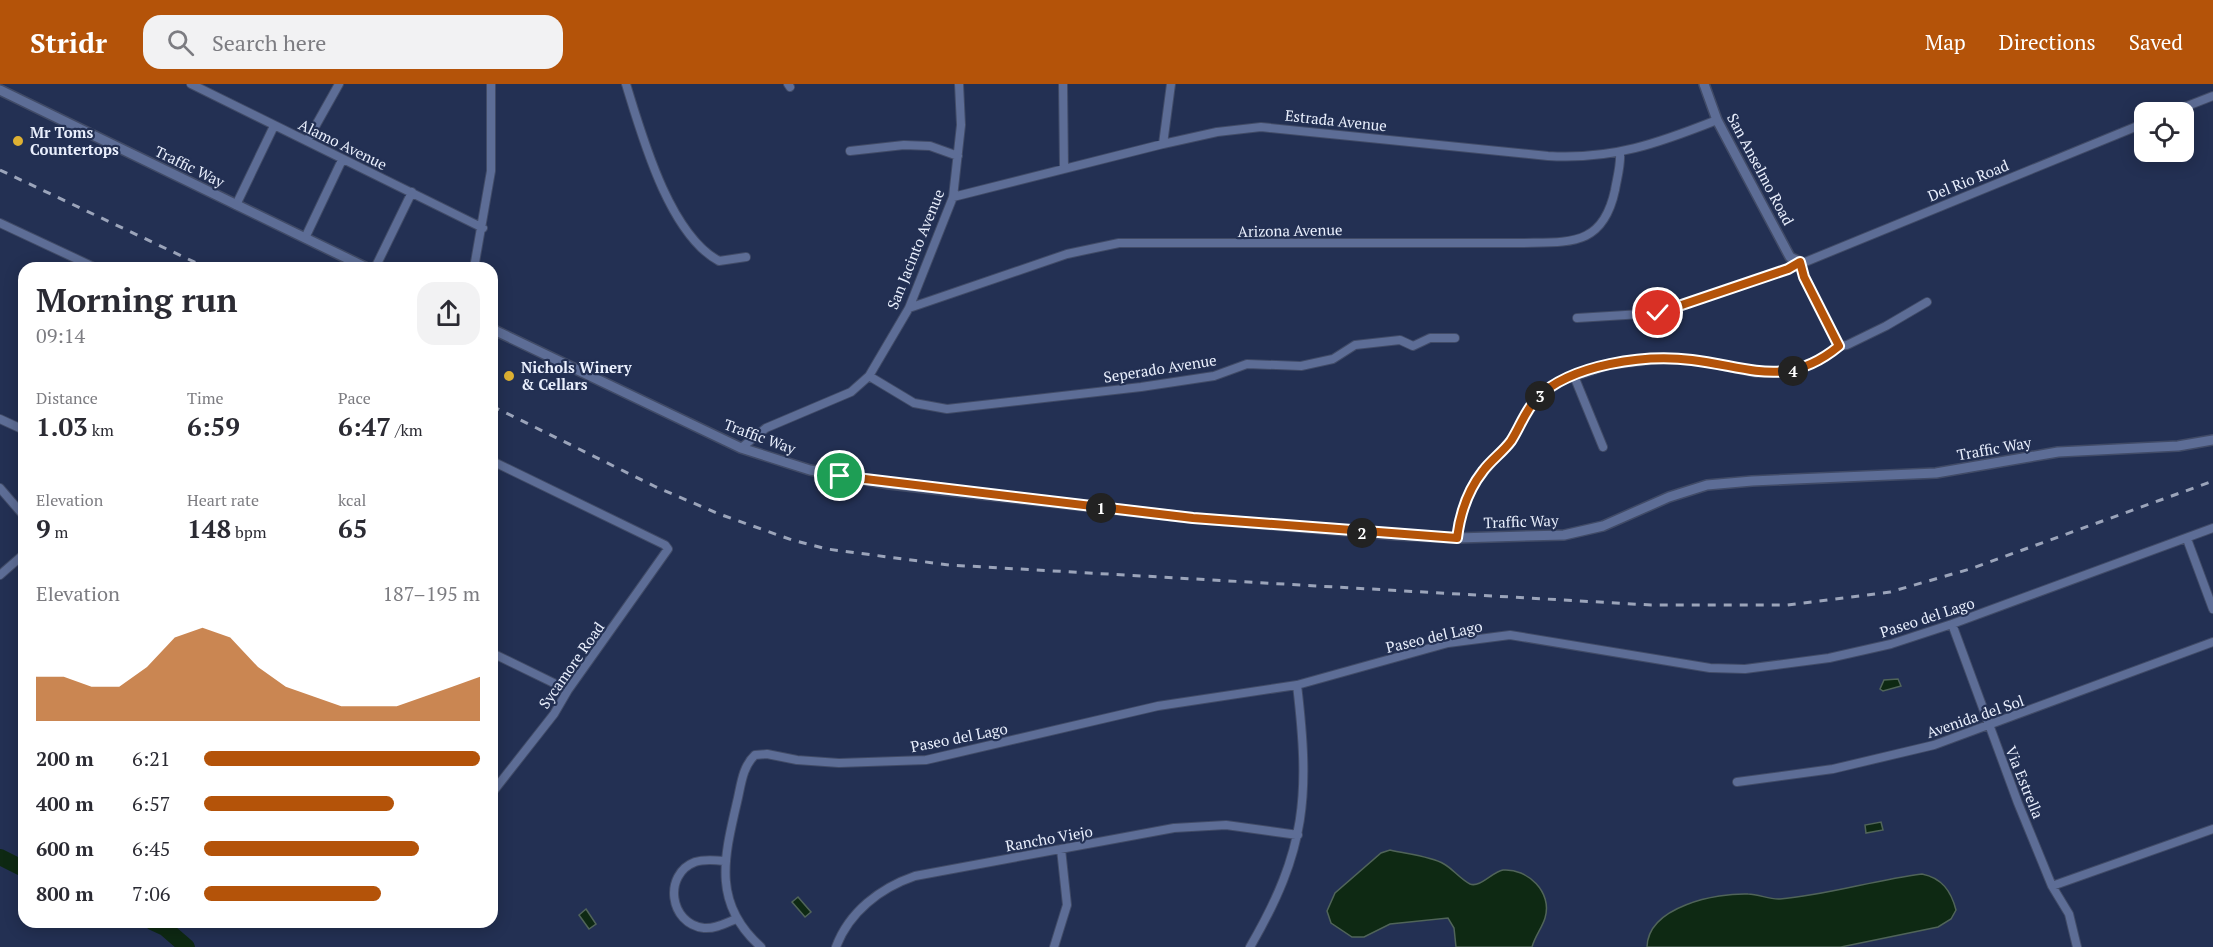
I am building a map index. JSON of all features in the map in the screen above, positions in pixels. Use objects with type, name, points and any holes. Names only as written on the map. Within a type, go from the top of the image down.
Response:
[{"type":"street","points":[[307,141],[339,84]]},
{"type":"street","points":[[475,262],[491,171],[491,84]]},
{"type":"street","points":[[626,84],[648,154],[693,242],[719,261],[746,257]]},
{"type":"street","name":"San Jacinto Avenue","points":[[741,448],[766,428],[851,392],[870,376],[909,308],[953,197],[962,109],[959,84]]},
{"type":"street","points":[[1063,84],[1064,170]]},
{"type":"street","points":[[1163,144],[1170,84]]},
{"type":"street","name":"San Anselmo Road","points":[[1704,84],[1717,120],[1790,257],[1800,262]]},
{"type":"street","name":"Alamo Avenue","points":[[195,85],[342,160],[483,228]]},
{"type":"street","name":"Traffic Way","points":[[0,90],[355,262]]},
{"type":"street","points":[[2194,103],[2213,96]]},
{"type":"street","name":"Estrada Avenue","points":[[953,197],[1163,144],[1217,132],[1261,127],[1588,157],[1620,153],[1717,120]]},
{"type":"street","points":[[236,205],[274,126]]},
{"type":"street","name":"Del Rio Road","points":[[1800,262],[2134,127]]},
{"type":"street","points":[[850,151],[903,145],[930,146],[958,156]]},
{"type":"street","name":"Arizona Avenue","points":[[909,308],[1067,254],[1119,243],[1523,243],[1579,239],[1595,231],[1611,207],[1620,153]]},
{"type":"street","points":[[305,238],[342,160]]},
{"type":"street","points":[[378,262],[412,192]]},
{"type":"street","points":[[0,223],[83,262]]},
{"type":"street","points":[[1577,318],[1658,313],[1788,269],[1800,262],[1804,277],[1839,346]]},
{"type":"street","points":[[1457,538],[1459,519],[1470,491],[1483,471],[1511,440],[1536,400],[1554,384],[1592,369],[1631,361],[1677,358],[1757,373],[1782,373],[1814,362],[1839,346],[1877,331],[1927,302]]},
{"type":"street","name":"Traffic Way","points":[[498,332],[741,448],[810,470],[889,484],[1193,518],[1457,538],[1542,537],[1583,532],[1707,485],[1936,473],[2058,452],[2178,446],[2213,440]]},
{"type":"street","name":"Seperado Avenue","points":[[870,376],[914,403],[947,409],[1214,376],[1247,364],[1301,366],[1333,359],[1355,345],[1400,340],[1413,346],[1430,338],[1455,338]]},
{"type":"street","points":[[1574,376],[1603,447]]},
{"type":"street","points":[[0,419],[18,427]]},
{"type":"street","name":"Sycamore Road","points":[[498,464],[665,545],[668,549],[568,690],[554,714],[498,786]]},
{"type":"street","points":[[0,488],[18,509]]},
{"type":"street","name":"Paseo del Lago","points":[[724,861],[745,767],[754,755],[767,754],[789,759],[839,763],[926,760],[1158,706],[1297,685],[1448,644],[1509,635],[1682,664],[1744,669],[1829,658],[1891,644],[1952,624],[2213,528]]},
{"type":"street","points":[[2187,539],[2213,609]]},
{"type":"street","points":[[0,575],[18,559]]},
{"type":"street","name":"Via Estrella","points":[[1952,624],[1988,726],[2052,886],[2069,914],[2077,947]]},
{"type":"street","name":"Avenida del Sol","points":[[1737,782],[1881,759],[1988,726],[2213,642]]},
{"type":"street","points":[[498,656],[568,690]]},
{"type":"street","points":[[1250,947],[1281,889],[1298,835],[1305,761],[1297,685]]},
{"type":"street","name":"Rancho Viejo","points":[[836,947],[845,928],[859,910],[895,883],[925,874],[1201,825],[1253,827],[1298,835]]},
{"type":"street","points":[[2052,886],[2213,830]]},
{"type":"street","points":[[1054,947],[1067,905],[1061,849]]},
{"type":"street","points":[[736,919],[712,928],[695,926],[681,915],[674,899],[676,882],[686,867],[702,860],[724,861],[728,895],[736,919],[761,947]]},
{"type":"shaded area","points":[[1898,679],[1901,686],[1883,691],[1880,689],[1884,680]]},
{"type":"shaded area","points":[[1881,822],[1883,830],[1866,833],[1865,825]]},
{"type":"shaded area","points":[[1390,850],[1438,861],[1474,885],[1503,870],[1512,870],[1529,877],[1542,891],[1546,908],[1544,922],[1532,947],[1456,947],[1454,928],[1448,918],[1390,924],[1364,937],[1352,937],[1331,923],[1327,911],[1335,893],[1381,853]]},
{"type":"shaded area","points":[[1922,874],[1945,886],[1956,910],[1951,919],[1938,927],[1841,947],[1647,947],[1650,933],[1659,921],[1671,912],[1703,900],[1735,894],[1752,894],[1776,899],[1798,897]]},
{"type":"shaded area","points":[[798,897],[811,912],[805,917],[792,902]]},
{"type":"shaded area","points":[[586,909],[596,924],[589,929],[579,915]]},
{"type":"waterway","points":[[0,857],[18,866]]},
{"type":"waterway","points":[[165,928],[187,947]]},
{"type":"railway","points":[[0,170],[194,262]]},
{"type":"railway","points":[[498,409],[656,487],[719,514],[792,540],[827,549],[949,565],[1651,605],[1787,605],[1890,592],[1970,569],[2213,481]]},
{"type":"place","name":"Mr Toms Countertops","points":[[18,141]]},
{"type":"place","name":"Nichols Winery & Cellars","points":[[509,376]]},
{"type":"route","points":[[840,476],[889,484],[1193,518],[1457,538],[1459,519],[1474,484],[1511,440],[1526,412],[1536,400],[1547,389],[1561,381],[1609,365],[1677,358],[1757,373],[1782,373],[1803,368],[1825,357],[1839,346],[1804,277],[1800,262],[1788,269],[1658,313]]}]
